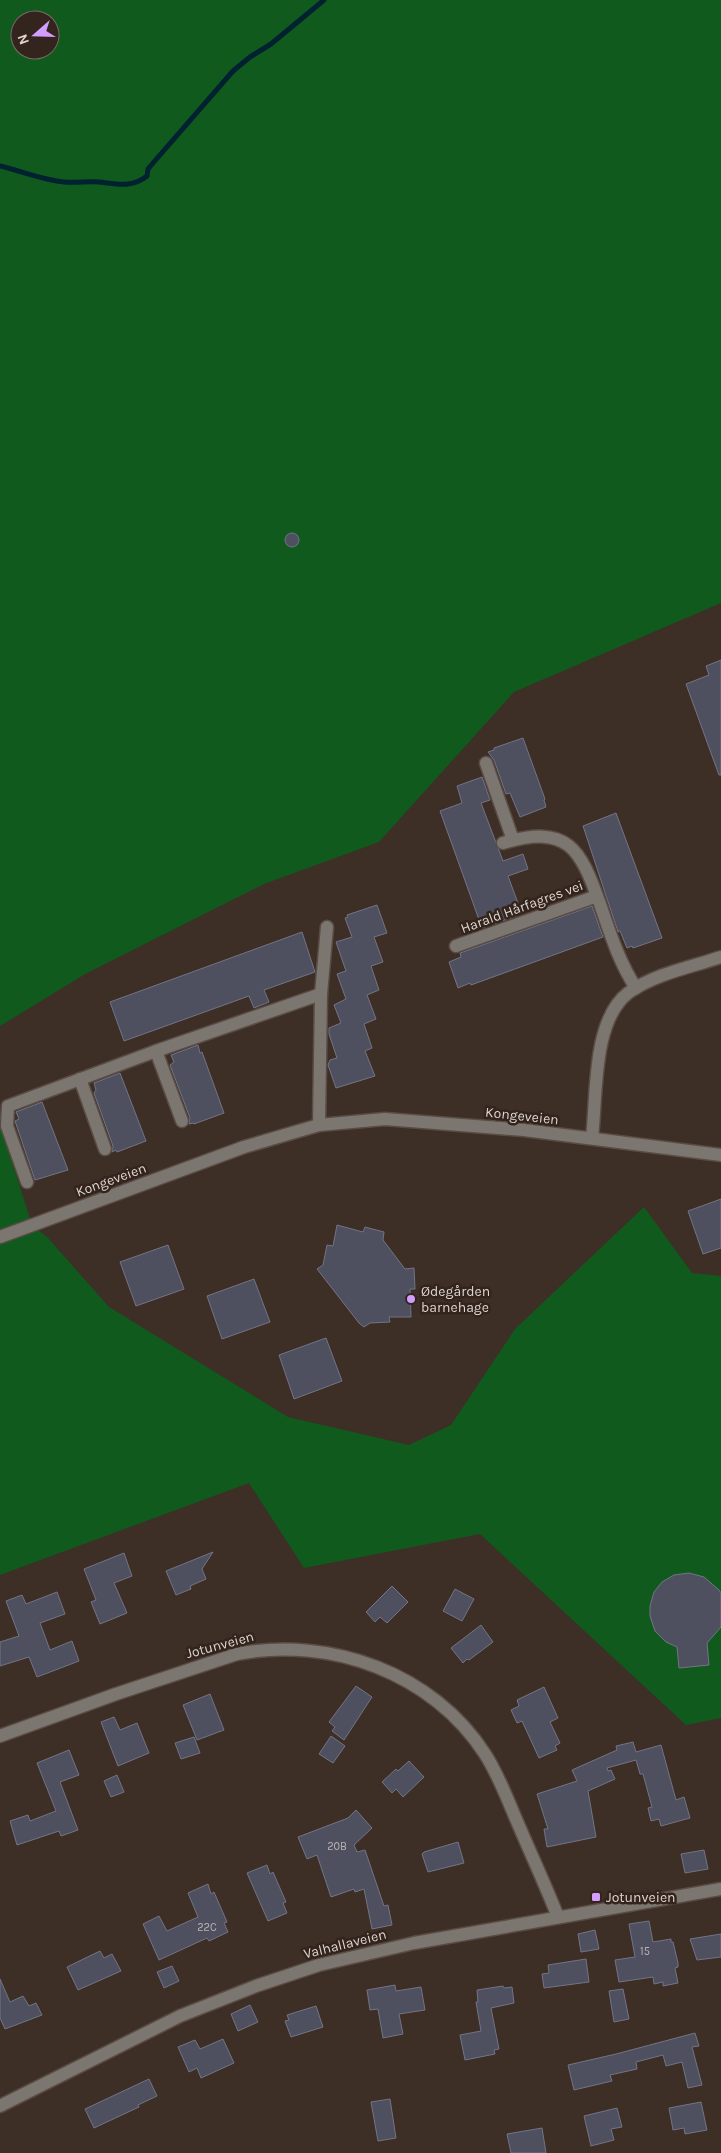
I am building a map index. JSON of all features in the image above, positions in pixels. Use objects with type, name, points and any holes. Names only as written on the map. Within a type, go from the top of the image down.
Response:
[{"type":"street","name":"Harald Hårfagres vei","points":[[486,763],[508,842],[539,836],[554,839],[571,847],[577,853],[587,868],[622,965],[636,988]]},
{"type":"street","name":"Harald Hårfagres vei","points":[[456,946],[597,896]]},
{"type":"street","points":[[319,1125],[321,994],[327,927]]},
{"type":"street","points":[[592,1138],[602,1040],[612,1012],[627,994],[636,988],[721,957]]},
{"type":"street","points":[[27,1182],[7,1126],[8,1106],[156,1051],[321,994]]},
{"type":"street","points":[[156,1051],[182,1121]]},
{"type":"street","points":[[80,1079],[105,1149]]},
{"type":"street","name":"Kongeveien","points":[[0,1237],[244,1147],[319,1125],[385,1119],[524,1130],[721,1155]]},
{"type":"street","name":"Jotunveien","points":[[0,1736],[116,1694],[237,1654],[258,1650],[290,1648],[329,1652],[360,1661],[397,1676],[430,1696],[452,1714],[476,1742],[494,1770],[558,1917]]},
{"type":"street","name":"Valhallaveien","points":[[0,2106],[142,2034],[256,1986],[356,1956],[558,1917],[721,1889]]},
{"type":"green space","points":[[0,0],[721,0],[721,603],[514,692],[379,842],[264,884],[87,973],[0,1026]]},
{"type":"green space","points":[[0,1124],[32,1225],[48,1238],[109,1307],[288,1417],[409,1445],[451,1425],[515,1329],[644,1207],[692,1273],[721,1276],[721,1718],[686,1725],[480,1534],[304,1568],[249,1483],[0,1575]]},
{"type":"building","points":[[289,533],[295,533],[299,540],[295,547],[289,547],[285,543],[285,537]]},
{"type":"building","points":[[721,660],[721,775],[719,775],[686,684],[709,675],[706,666]]},
{"type":"building","points":[[523,738],[545,799],[546,807],[520,817],[510,793],[506,794],[494,760],[488,752]]},
{"type":"building","points":[[482,777],[490,800],[481,803],[503,861],[523,854],[528,869],[508,876],[522,914],[482,928],[440,811],[462,803],[457,786]]},
{"type":"building","points":[[616,813],[662,938],[633,948],[632,946],[627,948],[620,931],[618,932],[583,826]]},
{"type":"building","points":[[377,905],[387,933],[374,937],[383,962],[371,966],[379,990],[367,995],[376,1019],[364,1024],[372,1048],[365,1051],[375,1076],[336,1088],[328,1065],[330,1060],[337,1058],[329,1034],[329,1028],[341,1023],[334,1005],[346,999],[337,974],[346,971],[336,942],[352,937],[345,918],[348,917],[347,915]]},
{"type":"building","points":[[592,906],[603,937],[458,988],[449,962],[461,957],[460,953]]},
{"type":"building","points":[[302,932],[315,972],[264,990],[269,1002],[254,1008],[249,996],[124,1041],[110,1002]]},
{"type":"building","points":[[198,1045],[224,1113],[189,1124],[190,1118],[170,1065],[174,1062],[171,1055]]},
{"type":"building","points":[[120,1073],[146,1141],[117,1152],[116,1150],[112,1152],[113,1146],[94,1093],[96,1090],[94,1083]]},
{"type":"building","points":[[42,1102],[68,1170],[35,1180],[15,1121],[19,1119],[16,1112]]},
{"type":"building","points":[[721,1199],[721,1248],[703,1254],[688,1211]]},
{"type":"building","points":[[337,1225],[363,1232],[365,1227],[384,1232],[383,1240],[405,1269],[414,1268],[415,1289],[410,1289],[411,1317],[389,1317],[390,1322],[370,1323],[364,1327],[359,1323],[317,1269],[323,1265],[327,1245],[333,1246]]},
{"type":"building","points":[[168,1245],[184,1289],[136,1306],[120,1262]]},
{"type":"building","points":[[254,1279],[270,1322],[222,1339],[207,1296]]},
{"type":"building","points":[[326,1338],[342,1381],[294,1399],[279,1355]]},
{"type":"building","points":[[213,1552],[202,1569],[206,1579],[190,1586],[191,1589],[176,1595],[166,1571]]},
{"type":"building","points":[[124,1553],[132,1576],[114,1583],[127,1613],[100,1624],[91,1602],[96,1600],[84,1569]]},
{"type":"building","points":[[689,1573],[704,1577],[721,1593],[721,1627],[707,1643],[709,1665],[679,1668],[677,1647],[666,1642],[655,1631],[650,1616],[650,1606],[654,1592],[662,1582],[674,1575]]},
{"type":"building","points":[[392,1586],[408,1602],[387,1623],[380,1617],[375,1622],[366,1612]]},
{"type":"building","points":[[455,1589],[474,1599],[462,1621],[443,1611]]},
{"type":"building","points":[[57,1592],[65,1614],[40,1623],[50,1650],[72,1641],[79,1661],[37,1677],[29,1657],[0,1666],[0,1642],[19,1636],[6,1601],[22,1595],[26,1604]]},
{"type":"building","points":[[481,1625],[493,1642],[463,1663],[451,1648]]},
{"type":"building","points":[[356,1686],[372,1697],[344,1740],[332,1731],[335,1727],[329,1722]]},
{"type":"building","points":[[544,1687],[558,1718],[550,1722],[560,1743],[555,1746],[557,1750],[539,1758],[522,1721],[517,1723],[511,1710],[519,1706],[517,1700]]},
{"type":"building","points":[[210,1694],[224,1730],[197,1740],[183,1705]]},
{"type":"building","points":[[114,1717],[120,1730],[137,1723],[149,1753],[118,1766],[101,1722]]},
{"type":"building","points":[[331,1736],[345,1746],[333,1763],[319,1754]]},
{"type":"building","points":[[194,1737],[200,1753],[181,1759],[175,1743]]},
{"type":"building","points":[[633,1742],[636,1752],[661,1745],[676,1800],[684,1797],[690,1818],[661,1826],[659,1819],[651,1821],[648,1808],[652,1807],[643,1774],[640,1774],[636,1760],[607,1768],[608,1771],[611,1770],[615,1779],[588,1791],[596,1837],[547,1847],[544,1829],[548,1829],[537,1794],[577,1781],[572,1770],[617,1750],[616,1746]]},
{"type":"building","points":[[69,1750],[79,1775],[60,1782],[78,1830],[61,1836],[59,1831],[17,1845],[10,1821],[28,1815],[30,1821],[56,1811],[37,1763]]},
{"type":"building","points":[[409,1761],[424,1777],[403,1797],[396,1789],[392,1793],[382,1782],[396,1769],[398,1771]]},
{"type":"building","points":[[117,1775],[124,1792],[111,1797],[104,1781]]},
{"type":"building","points":[[356,1810],[372,1828],[354,1845],[357,1852],[365,1850],[384,1906],[388,1905],[392,1925],[372,1929],[364,1889],[355,1892],[354,1889],[331,1897],[317,1855],[307,1859],[298,1837],[348,1818]]},
{"type":"building","points":[[458,1842],[464,1863],[428,1872],[422,1854],[424,1852]]},
{"type":"building","points":[[704,1850],[708,1869],[685,1873],[681,1854]]},
{"type":"building","points":[[267,1865],[270,1874],[273,1872],[286,1902],[283,1903],[287,1913],[268,1921],[247,1873]]},
{"type":"building","points":[[208,1884],[211,1894],[214,1892],[227,1922],[224,1923],[228,1932],[209,1941],[207,1938],[159,1960],[143,1924],[159,1916],[167,1931],[198,1917],[188,1893]]},
{"type":"building","points":[[649,1921],[653,1942],[671,1939],[671,1942],[673,1942],[678,1963],[678,1967],[675,1968],[678,1983],[663,1986],[663,1982],[654,1984],[653,1977],[619,1982],[615,1960],[635,1957],[629,1924]]},
{"type":"building","points":[[595,1930],[599,1949],[581,1952],[578,1934]]},
{"type":"building","points":[[721,1934],[721,1957],[697,1960],[690,1939]]},
{"type":"building","points":[[100,1951],[104,1958],[112,1954],[121,1971],[78,1990],[67,1967]]},
{"type":"building","points":[[586,1959],[589,1982],[544,1988],[542,1974],[549,1973],[548,1965]]},
{"type":"building","points":[[172,1966],[179,1981],[164,1988],[157,1972]]},
{"type":"building","points":[[0,1979],[10,2002],[23,1996],[29,2006],[36,2003],[42,2015],[5,2029],[0,2018]]},
{"type":"building","points":[[395,1985],[396,1991],[421,1987],[425,2010],[399,2014],[403,2034],[383,2038],[378,2009],[370,2010],[367,1990]]},
{"type":"building","points":[[503,1986],[504,1988],[512,1987],[514,2003],[491,2008],[499,2049],[494,2050],[495,2054],[465,2060],[460,2035],[481,2031],[476,2002],[478,2002],[477,1990]]},
{"type":"building","points":[[623,1989],[629,2019],[614,2022],[609,1991]]},
{"type":"building","points":[[250,2005],[258,2022],[238,2031],[231,2014]]},
{"type":"building","points":[[316,2006],[323,2027],[291,2037],[285,2021],[289,2020],[287,2015]]},
{"type":"building","points":[[695,2033],[699,2046],[692,2047],[702,2085],[688,2088],[682,2062],[666,2066],[663,2055],[636,2062],[637,2069],[610,2075],[612,2081],[574,2090],[568,2065]]},
{"type":"building","points":[[223,2039],[234,2063],[201,2078],[197,2068],[189,2072],[178,2047],[195,2040],[200,2049]]},
{"type":"building","points":[[149,2079],[157,2096],[138,2105],[139,2107],[94,2128],[85,2109]]},
{"type":"building","points":[[390,2099],[396,2138],[378,2141],[371,2102]]},
{"type":"building","points":[[701,2102],[707,2130],[685,2134],[684,2128],[673,2130],[669,2108]]},
{"type":"building","points":[[617,2108],[622,2127],[611,2129],[614,2140],[591,2146],[584,2116]]},
{"type":"building","points":[[542,2128],[546,2153],[511,2153],[507,2134]]},
{"type":"waterway","points":[[0,166],[64,182],[130,184],[141,180],[147,176],[148,169],[233,71],[250,57],[271,44],[324,0]]},
{"type":"place","name":"Ødegården barnehage","points":[[411,1299]]},
{"type":"place","name":"Jotunveien","points":[[596,1897]]}]
